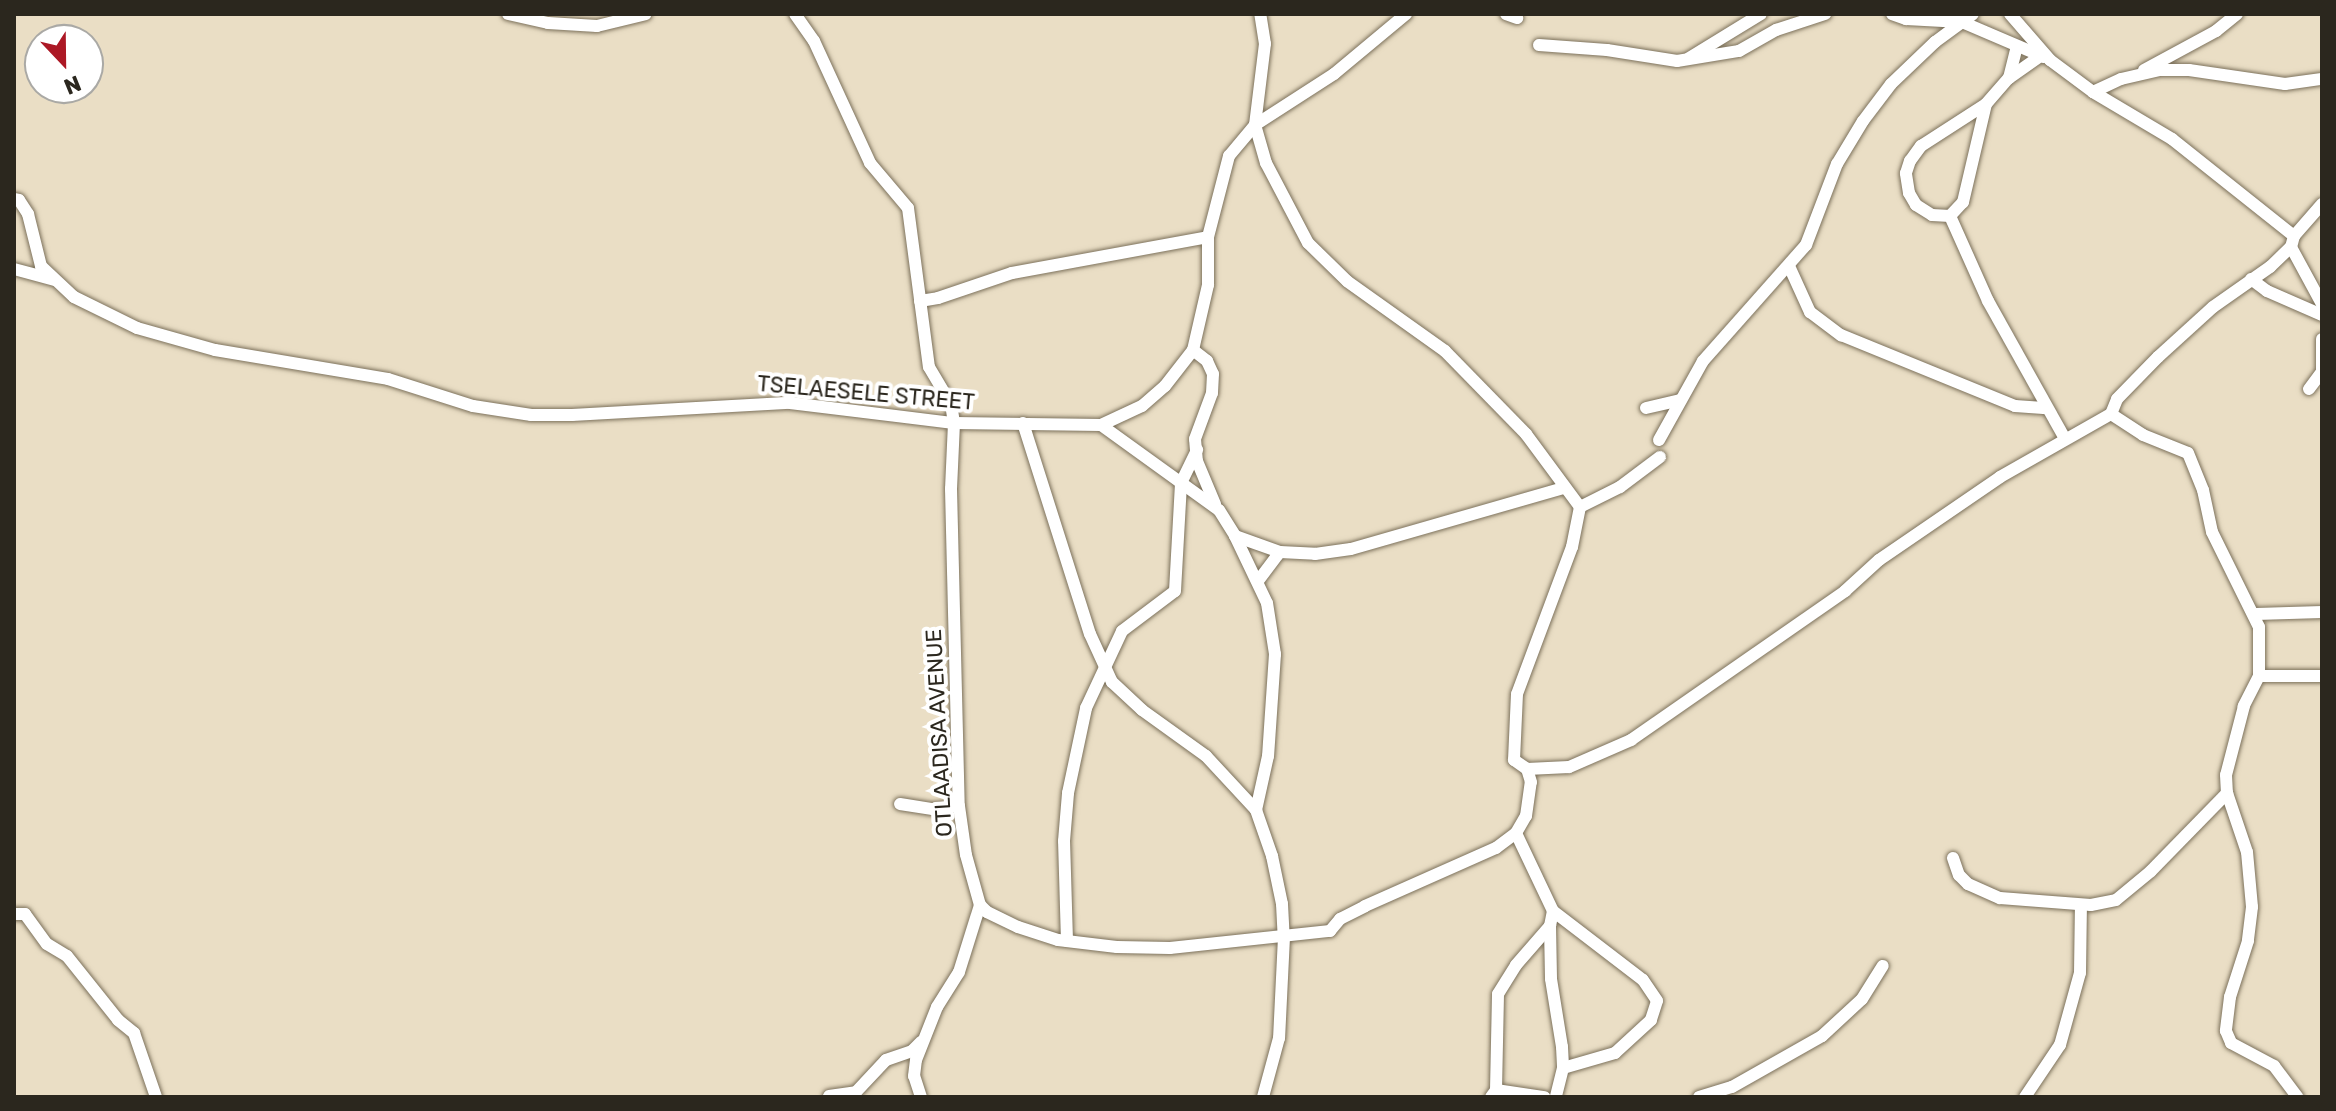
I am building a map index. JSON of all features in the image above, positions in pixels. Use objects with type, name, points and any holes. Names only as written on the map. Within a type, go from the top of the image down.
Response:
[{"type":"street","points":[[508,14],[524,19],[597,26],[646,14]]},
{"type":"street","name":"OTLAADISA AVENUE","points":[[795,14],[814,41],[870,163],[908,208],[929,367],[947,394],[954,423],[951,489],[959,806],[966,855],[980,905]]},
{"type":"street","points":[[1260,14],[1265,44],[1255,125],[1266,163],[1308,243],[1347,281],[1445,351],[1526,434],[1580,507]]},
{"type":"street","name":"TSELAESELE STREET","points":[[14,199],[28,214],[41,266],[86,305],[162,336],[215,350],[388,379],[500,411],[572,415],[790,403],[954,423],[1101,425],[1142,406],[1165,386],[1193,350],[1208,285],[1208,237],[1229,156],[1255,125],[1334,74],[1406,14]]},
{"type":"street","points":[[1686,60],[1764,14],[1776,30]]},
{"type":"street","points":[[1539,45],[1686,60],[1739,51],[1776,30],[1825,14]]},
{"type":"street","points":[[1892,14],[1906,19],[1967,18],[2017,47],[2046,58]]},
{"type":"street","points":[[2010,14],[2046,58],[2093,92],[2172,139],[2292,242],[2322,304]]},
{"type":"street","points":[[2093,92],[2138,74],[2216,31],[2237,14]]},
{"type":"street","points":[[1659,440],[1680,400],[1715,346],[1806,245],[1837,164],[1863,121],[1891,84],[1967,18]]},
{"type":"street","points":[[2009,78],[2017,47]]},
{"type":"street","points":[[1950,216],[1932,215],[1916,205],[1906,173],[1910,161],[1921,146],[1986,104],[2009,78],[2046,58]]},
{"type":"street","points":[[2138,74],[2189,70],[2285,84],[2322,79]]},
{"type":"street","points":[[1950,216],[1963,202],[1967,192],[1986,104]]},
{"type":"street","points":[[1580,507],[1572,547],[1517,694],[1514,760],[1527,769],[1569,767],[1631,740],[1845,591],[1879,560],[2000,477],[2111,414],[2117,399],[2158,357],[2213,307],[2270,267],[2322,204]]},
{"type":"street","points":[[1950,216],[1988,301],[2065,439]]},
{"type":"street","points":[[920,301],[1012,273],[1208,237]]},
{"type":"street","points":[[1789,266],[1810,312],[1841,335],[2015,406],[2047,408]]},
{"type":"street","name":"TSELAESELE STREET","points":[[14,269],[55,280]]},
{"type":"street","points":[[2251,279],[2267,291],[2322,315]]},
{"type":"street","points":[[2309,389],[2322,372],[2322,339]]},
{"type":"street","points":[[1193,350],[1207,361],[1213,374],[1212,393],[1195,439],[1205,482],[1258,581],[1273,630],[1275,691],[1268,756],[1256,810]]},
{"type":"street","points":[[1646,408],[1680,400]]},
{"type":"street","points":[[2111,414],[2143,435],[2188,453],[2203,490],[2212,532],[2256,614],[2262,647],[2259,676],[2234,738],[2226,775],[2227,793],[2247,852],[2252,907],[2248,941],[2230,997],[2226,1031],[2231,1043],[2274,1066],[2297,1097]]},
{"type":"street","points":[[1023,423],[1090,634],[1112,682],[1142,710],[1206,756],[1256,810],[1272,856],[1282,904],[1284,937],[1279,1038],[1263,1097]]},
{"type":"street","points":[[1101,425],[1219,510]]},
{"type":"street","points":[[1067,941],[1064,841],[1068,793],[1086,708],[1122,631],[1175,591],[1181,483],[1197,450]]},
{"type":"street","points":[[1580,507],[1620,487],[1660,457]]},
{"type":"street","points":[[1235,536],[1280,552],[1315,554],[1351,549],[1564,488]]},
{"type":"street","points":[[1258,581],[1280,552]]},
{"type":"street","points":[[2256,614],[2322,612]]},
{"type":"street","points":[[2259,676],[2322,676]]},
{"type":"street","points":[[921,1097],[914,1076],[923,1040],[944,994],[959,972],[980,905],[987,912],[1034,933],[1067,941],[1170,948],[1330,931],[1340,919],[1496,848],[1516,833],[1526,816],[1529,797],[1527,769]]},
{"type":"street","points":[[1953,858],[1959,875],[1981,893],[2000,898],[2081,905],[2125,895],[2227,793]]},
{"type":"street","points":[[900,804],[933,809],[959,806]]},
{"type":"street","points":[[1516,833],[1553,911],[1643,980],[1657,1001],[1646,1027],[1615,1053],[1563,1068]]},
{"type":"street","points":[[2025,1097],[2060,1045],[2080,973],[2081,905]]},
{"type":"street","points":[[1553,911],[1548,953],[1563,1068],[1556,1097]]},
{"type":"street","points":[[14,914],[25,914],[47,944],[67,956],[118,1020],[134,1033],[156,1097]]},
{"type":"street","points":[[1544,1097],[1494,1093],[1498,994],[1516,965],[1550,926]]},
{"type":"street","points":[[1699,1097],[1732,1087],[1822,1036],[1862,999],[1883,966]]},
{"type":"street","points":[[829,1096],[856,1092],[886,1060],[912,1051],[923,1040]]}]
